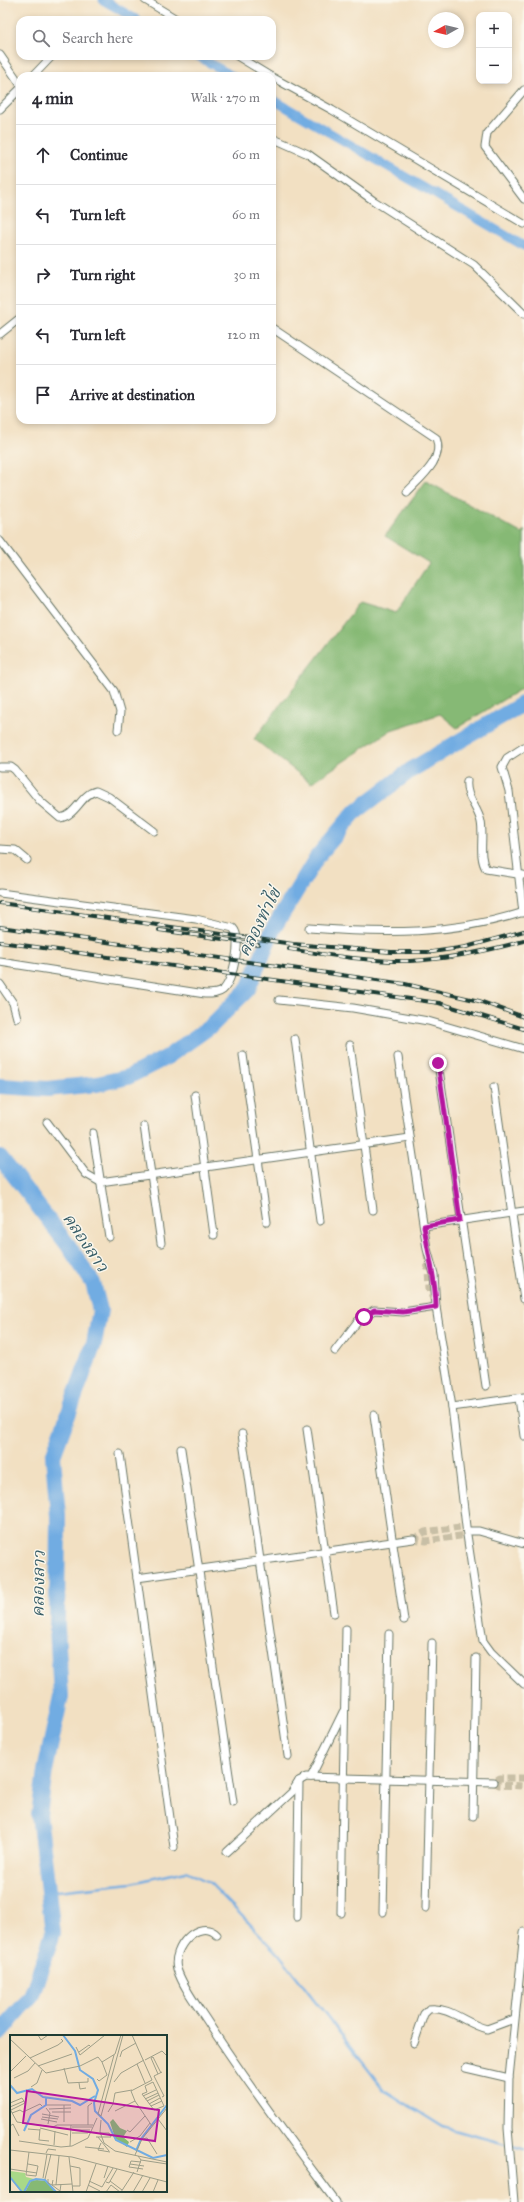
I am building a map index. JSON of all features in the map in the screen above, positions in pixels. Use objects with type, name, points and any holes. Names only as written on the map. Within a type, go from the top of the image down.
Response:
[{"type":"street","points":[[148,1],[172,16]]},
{"type":"street","points":[[0,55],[16,78]]},
{"type":"street","points":[[37,72],[48,60]]},
{"type":"street","points":[[243,60],[261,72]]},
{"type":"street","points":[[276,81],[332,110],[523,221]]},
{"type":"street","points":[[524,90],[487,133],[485,147],[524,199]]},
{"type":"street","points":[[0,109],[16,93]]},
{"type":"street","points":[[276,140],[308,154],[374,201],[474,265],[524,314]]},
{"type":"street","points":[[0,334],[16,321]]},
{"type":"street","points":[[276,331],[436,438],[439,448],[437,456],[406,492]]},
{"type":"street","points":[[0,542],[114,691],[120,712],[118,730]]},
{"type":"street","points":[[309,928],[388,933],[426,932],[455,929],[523,912],[522,874],[509,791],[502,767],[507,758],[524,747]]},
{"type":"street","points":[[0,767],[11,766],[40,801],[60,818],[68,815],[90,793],[96,791],[109,797],[154,831]]},
{"type":"street","points":[[466,781],[466,791],[481,821],[482,859],[486,869],[522,874]]},
{"type":"street","points":[[0,849],[10,848],[15,850],[27,860]]},
{"type":"street","points":[[0,893],[196,919],[233,928],[237,932],[238,938],[236,956],[226,986],[223,991],[215,994],[206,994],[0,962]]},
{"type":"street","points":[[0,984],[13,1003],[17,1018]]},
{"type":"street","points":[[279,1000],[352,1008],[428,1021],[524,1049]]},
{"type":"street","points":[[295,1039],[312,1152],[320,1221]]},
{"type":"street","points":[[350,1045],[373,1210]]},
{"type":"street","points":[[243,1055],[268,1222]]},
{"type":"street","points":[[398,1057],[427,1249],[434,1274],[436,1307],[452,1407],[467,1531],[483,1641],[491,1652],[524,1684]]},
{"type":"street","points":[[438,1063],[460,1220],[486,1386]]},
{"type":"street","points":[[494,1087],[524,1299]]},
{"type":"street","points":[[195,1095],[214,1235]]},
{"type":"street","points":[[47,1122],[86,1174],[100,1182],[410,1138]]},
{"type":"street","points":[[144,1126],[161,1243]]},
{"type":"street","points":[[93,1133],[109,1237]]},
{"type":"street","points":[[424,1226],[524,1211]]},
{"type":"street","points":[[335,1352],[358,1321],[374,1310],[403,1312],[436,1307]]},
{"type":"street","points":[[452,1407],[521,1398],[524,1436]]},
{"type":"street","points":[[374,1415],[404,1620]]},
{"type":"street","points":[[307,1429],[334,1613]]},
{"type":"street","points":[[242,1434],[288,1756]]},
{"type":"street","points":[[182,1449],[233,1802]]},
{"type":"street","points":[[120,1454],[174,1847]]},
{"type":"street","points":[[467,1531],[479,1531],[524,1544]]},
{"type":"street","points":[[137,1578],[413,1539]]},
{"type":"street","points":[[341,1913],[346,1629]]},
{"type":"street","points":[[383,1912],[389,1634]]},
{"type":"street","points":[[426,1908],[432,1644]]},
{"type":"street","points":[[473,1816],[476,1658]]},
{"type":"street","points":[[311,1777],[344,1710]]},
{"type":"street","points":[[227,1852],[292,1792],[298,1781],[306,1777],[494,1782]]},
{"type":"street","points":[[296,1917],[298,1781]]},
{"type":"street","points":[[217,1936],[211,1930],[206,1929],[188,1938],[180,1947],[176,1957],[177,1968],[183,1983],[224,2046],[336,2202]]},
{"type":"street","points":[[514,2202],[508,2128],[514,2019],[524,1932]]},
{"type":"street","points":[[414,2043],[424,2014],[429,2009],[440,2010],[456,2015],[487,2029],[514,2019]]},
{"type":"street","points":[[466,2068],[510,2078]]},
{"type":"green space","points":[[426,481],[521,533],[524,530],[524,687],[457,728],[440,714],[391,730],[311,783],[254,739],[360,602],[396,613],[429,563],[385,536]]},
{"type":"waterway","points":[[103,0],[130,16]]},
{"type":"waterway","points":[[205,60],[225,72]]},
{"type":"waterway","points":[[276,101],[524,246]]},
{"type":"waterway","name":"คลองท่าไข่","points":[[0,1086],[47,1089],[97,1084],[128,1077],[167,1057],[211,1026],[248,989],[273,929],[317,857],[354,813],[411,770],[524,703]]},
{"type":"waterway","name":"คลองลาว","points":[[0,1157],[68,1245],[93,1283],[100,1310],[94,1344],[53,1456],[58,1516],[57,1628],[61,1696],[45,1771],[39,1815],[53,1933],[31,1997],[0,2032]]},
{"type":"waterway","points":[[48,1892],[132,1883],[186,1871],[210,1883],[279,1954],[384,2090],[443,2127],[524,2149]]},
{"type":"tunnel","points":[[427,1253],[429,1288],[435,1305]]},
{"type":"tunnel","points":[[413,1539],[425,1532],[466,1526]]},
{"type":"tunnel","points":[[413,1539],[426,1541],[467,1535]]},
{"type":"tunnel","points":[[524,1778],[500,1778],[494,1782],[499,1785],[524,1786]]},
{"type":"railway","points":[[0,903],[293,944],[391,952],[432,952],[466,947],[524,931]]},
{"type":"railway","points":[[0,927],[405,984],[479,1001],[524,1017]]},
{"type":"railway","points":[[159,930],[258,944]]},
{"type":"railway","points":[[289,949],[334,956],[410,961],[468,954],[524,941]]},
{"type":"railway","points":[[0,942],[439,1003],[524,1029]]},
{"type":"route","points":[[364,1317],[374,1310],[403,1312],[436,1307],[436,1286],[427,1249],[424,1226],[460,1220],[438,1063]]}]
